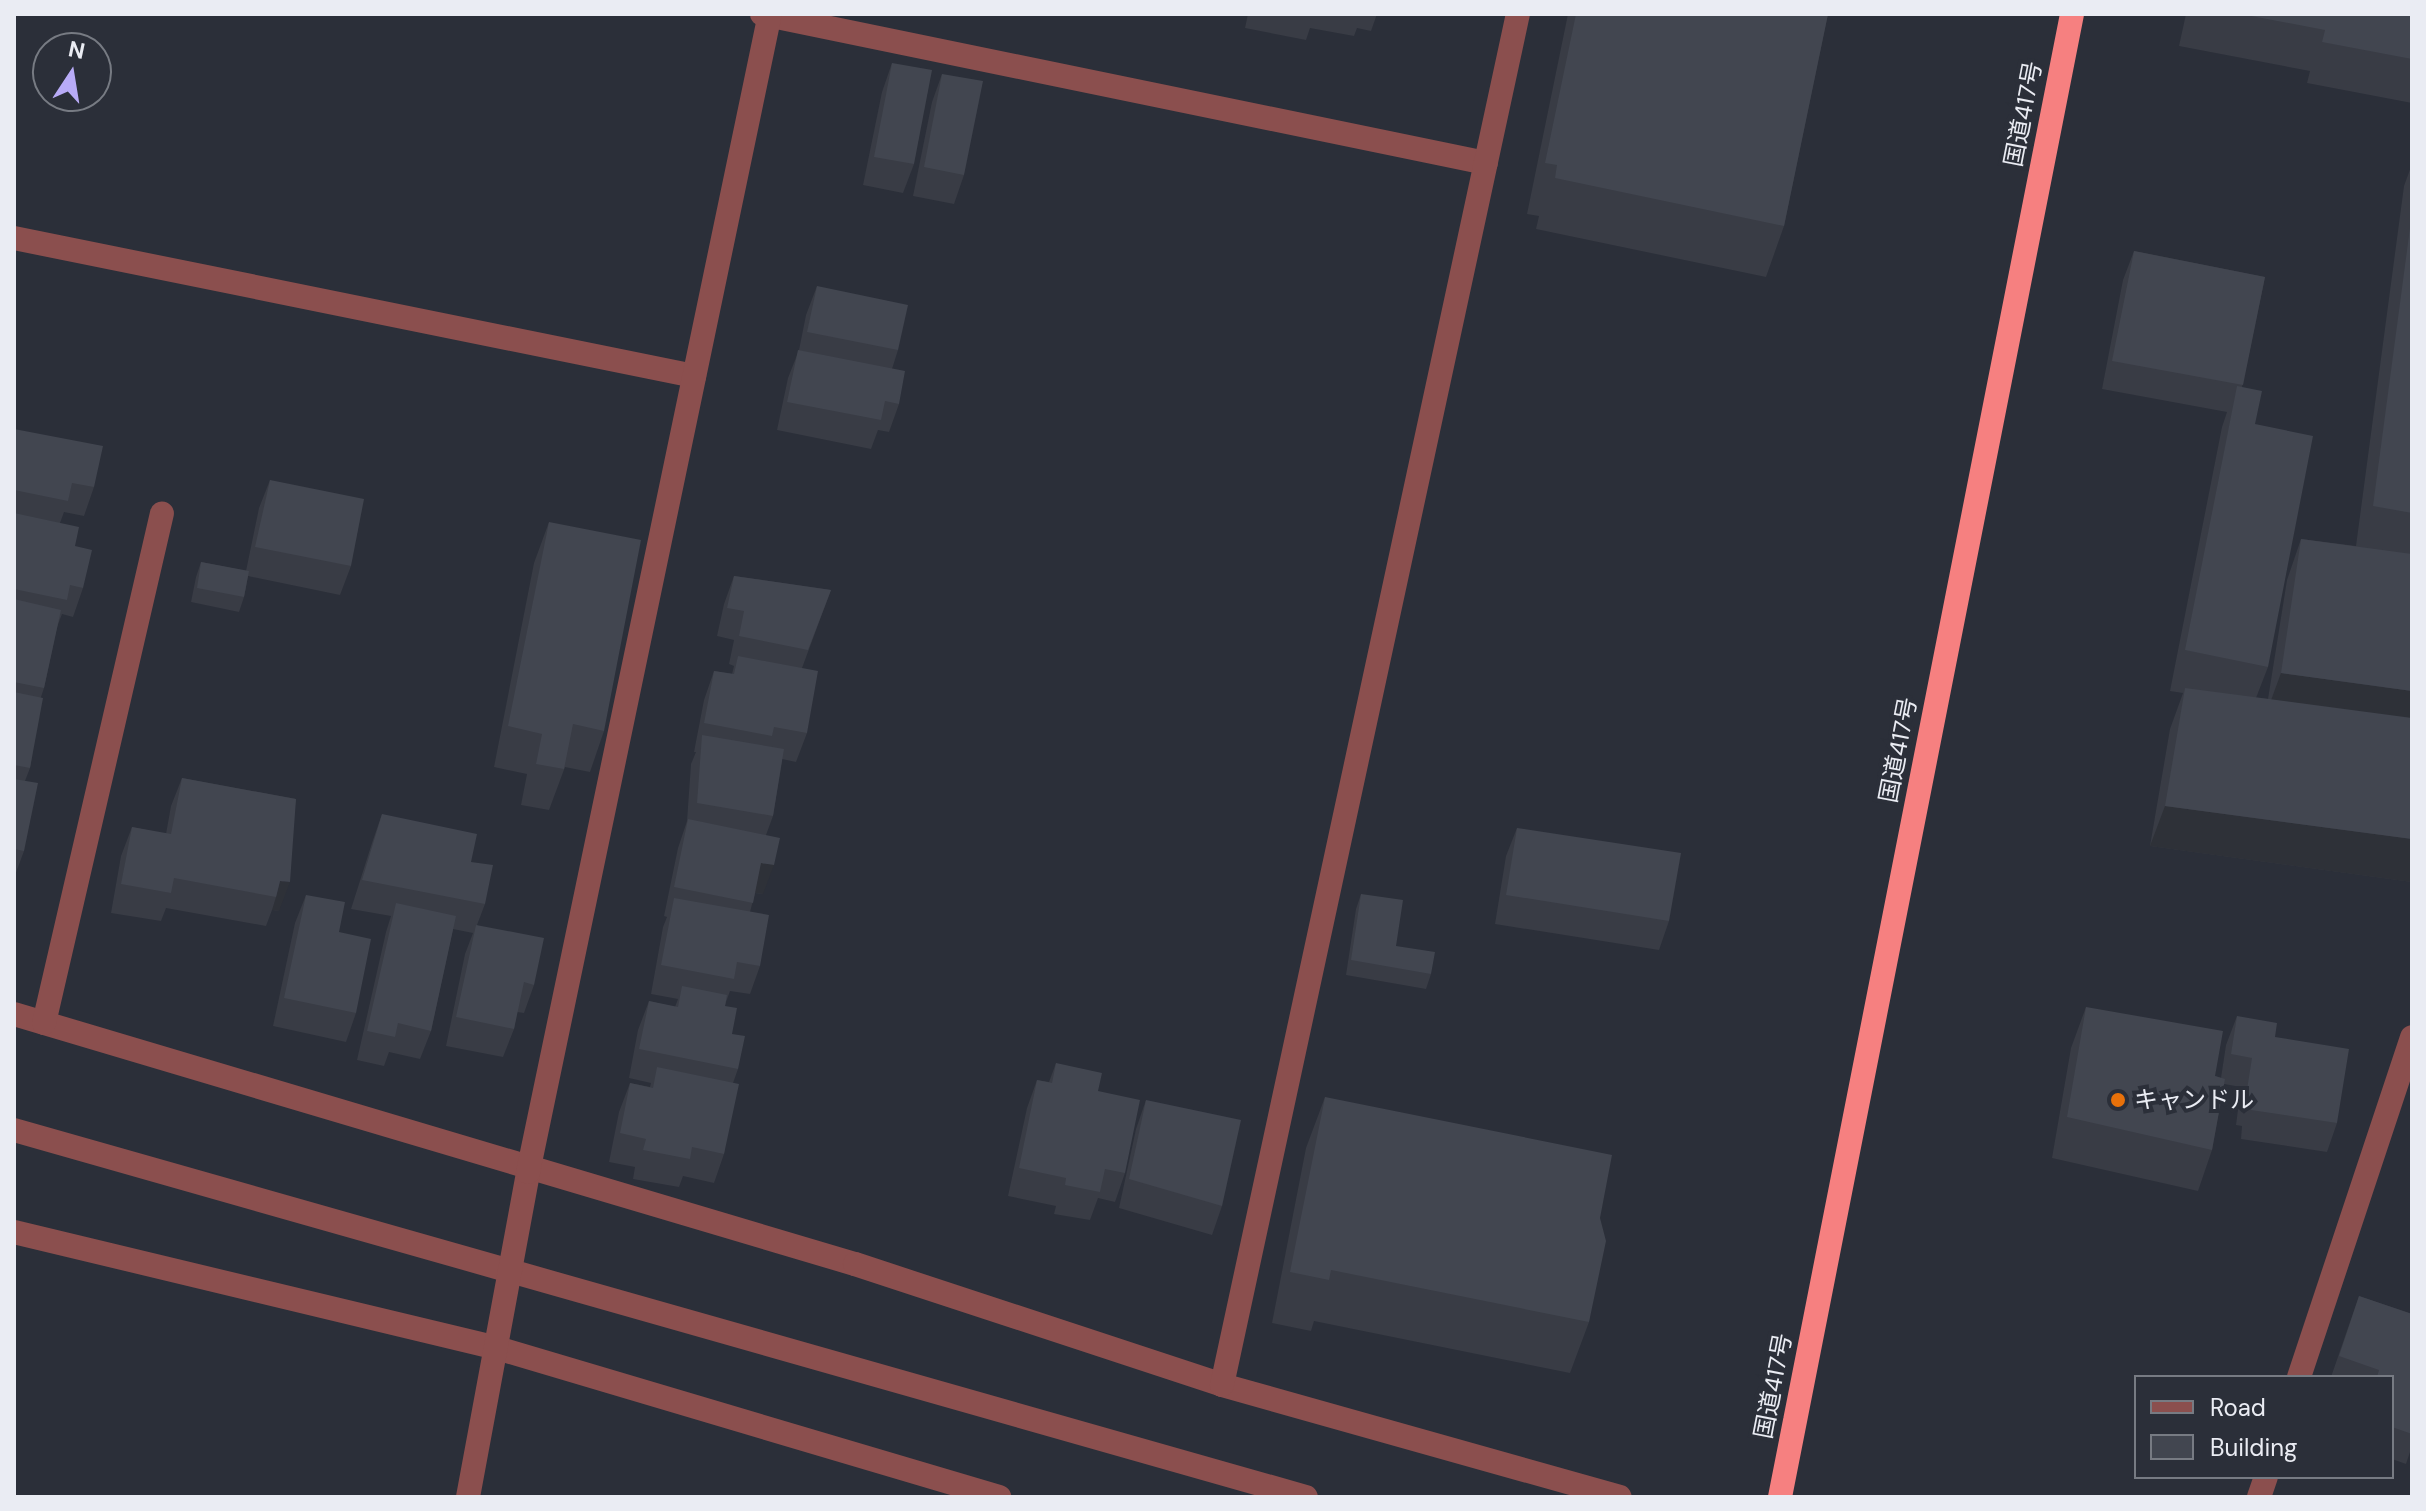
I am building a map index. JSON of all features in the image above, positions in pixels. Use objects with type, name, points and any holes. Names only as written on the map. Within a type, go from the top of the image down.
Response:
[{"type":"highway","name":"国道417号","points":[[1780,1497],[2072,14]]},
{"type":"street","points":[[1222,1385],[1518,14]]},
{"type":"street","points":[[468,1497],[528,1172],[767,15],[1486,163]]},
{"type":"street","points":[[14,238],[694,376]]},
{"type":"street","points":[[44,1023],[162,513]]},
{"type":"street","points":[[14,1014],[528,1172],[855,1264],[1222,1385],[1620,1497]]},
{"type":"street","points":[[2300,1375],[2412,1037]]},
{"type":"street","points":[[14,1130],[1306,1497]]},
{"type":"street","points":[[14,1232],[497,1348],[999,1497]]},
{"type":"building","points":[[1576,14],[1828,14],[1784,226],[1555,178],[1557,165],[1545,163]]},
{"type":"building","points":[[2241,14],[2412,14],[2412,59],[2322,42],[2325,30]]},
{"type":"building","points":[[892,63],[932,70],[914,164],[874,157]]},
{"type":"building","points":[[942,74],[983,81],[964,175],[924,167]]},
{"type":"building","points":[[2412,213],[2412,513],[2373,506]]},
{"type":"building","points":[[2134,251],[2265,277],[2243,385],[2112,361]]},
{"type":"building","points":[[817,286],[908,305],[898,350],[807,332]]},
{"type":"building","points":[[798,350],[905,371],[899,404],[885,401],[881,420],[787,402]]},
{"type":"building","points":[[2237,386],[2262,391],[2255,424],[2313,436],[2268,667],[2185,650]]},
{"type":"building","points":[[14,429],[103,446],[94,487],[72,483],[68,501],[14,490]]},
{"type":"building","points":[[270,480],[364,499],[351,566],[255,547]]},
{"type":"building","points":[[14,513],[79,527],[75,546],[92,550],[83,588],[70,585],[67,600],[14,589]]},
{"type":"building","points":[[549,522],[641,540],[604,731],[573,724],[564,769],[536,764],[542,734],[508,726]]},
{"type":"building","points":[[2301,539],[2412,554],[2412,691],[2281,673]]},
{"type":"building","points":[[201,562],[249,571],[244,597],[197,588]]},
{"type":"building","points":[[734,576],[831,590],[808,650],[739,636],[744,611],[727,608]]},
{"type":"building","points":[[14,599],[61,610],[44,688],[14,682]]},
{"type":"building","points":[[738,656],[818,671],[807,733],[774,727],[772,736],[704,723],[714,671],[734,674]]},
{"type":"building","points":[[2185,688],[2412,718],[2412,839],[2165,806]]},
{"type":"building","points":[[14,692],[43,698],[30,768],[14,765]]},
{"type":"building","points":[[702,735],[784,749],[773,816],[697,803]]},
{"type":"building","points":[[182,778],[296,799],[290,882],[280,881],[276,897],[174,878],[171,893],[121,884],[132,827],[171,834]]},
{"type":"building","points":[[14,779],[38,783],[24,851],[14,849]]},
{"type":"building","points":[[382,814],[477,834],[471,862],[493,865],[485,904],[362,880]]},
{"type":"building","points":[[688,819],[780,838],[774,865],[761,863],[753,903],[674,887]]},
{"type":"building","points":[[1517,828],[1681,853],[1669,921],[1506,895]]},
{"type":"building","points":[[1361,894],[1403,900],[1396,946],[1435,952],[1431,974],[1351,960]]},
{"type":"building","points":[[306,895],[345,902],[339,932],[371,939],[356,1013],[284,998]]},
{"type":"building","points":[[674,898],[769,915],[760,966],[737,962],[734,979],[661,965]]},
{"type":"building","points":[[396,903],[456,916],[431,1031],[398,1023],[395,1037],[367,1031]]},
{"type":"building","points":[[476,925],[544,938],[534,985],[524,982],[514,1029],[456,1017]]},
{"type":"building","points":[[682,986],[727,995],[725,1006],[737,1008],[732,1034],[745,1036],[738,1069],[639,1049],[649,1001],[678,1007]]},
{"type":"building","points":[[2086,1007],[2223,1031],[2215,1076],[2225,1079],[2212,1150],[2067,1117]]},
{"type":"building","points":[[2237,1016],[2277,1023],[2275,1037],[2349,1049],[2337,1123],[2251,1110],[2253,1098],[2246,1096],[2252,1058],[2231,1054]]},
{"type":"building","points":[[1056,1063],[1102,1073],[1098,1091],[1140,1100],[1125,1173],[1105,1169],[1100,1192],[1065,1185],[1066,1178],[1019,1168],[1037,1080],[1052,1083]]},
{"type":"building","points":[[657,1067],[739,1084],[724,1154],[692,1147],[690,1159],[643,1150],[646,1139],[620,1133],[630,1083],[653,1088]]},
{"type":"building","points":[[1325,1097],[1612,1155],[1600,1218],[1606,1241],[1589,1322],[1331,1270],[1329,1280],[1290,1272]]},
{"type":"building","points":[[1146,1100],[1241,1120],[1222,1206],[1129,1179]]},
{"type":"building","points":[[2359,1296],[2412,1314],[2412,1434],[2394,1428],[2394,1375],[2378,1375],[2379,1370],[2339,1356]]},
{"type":"place","name":"キャンドル","points":[[2118,1100]]}]
